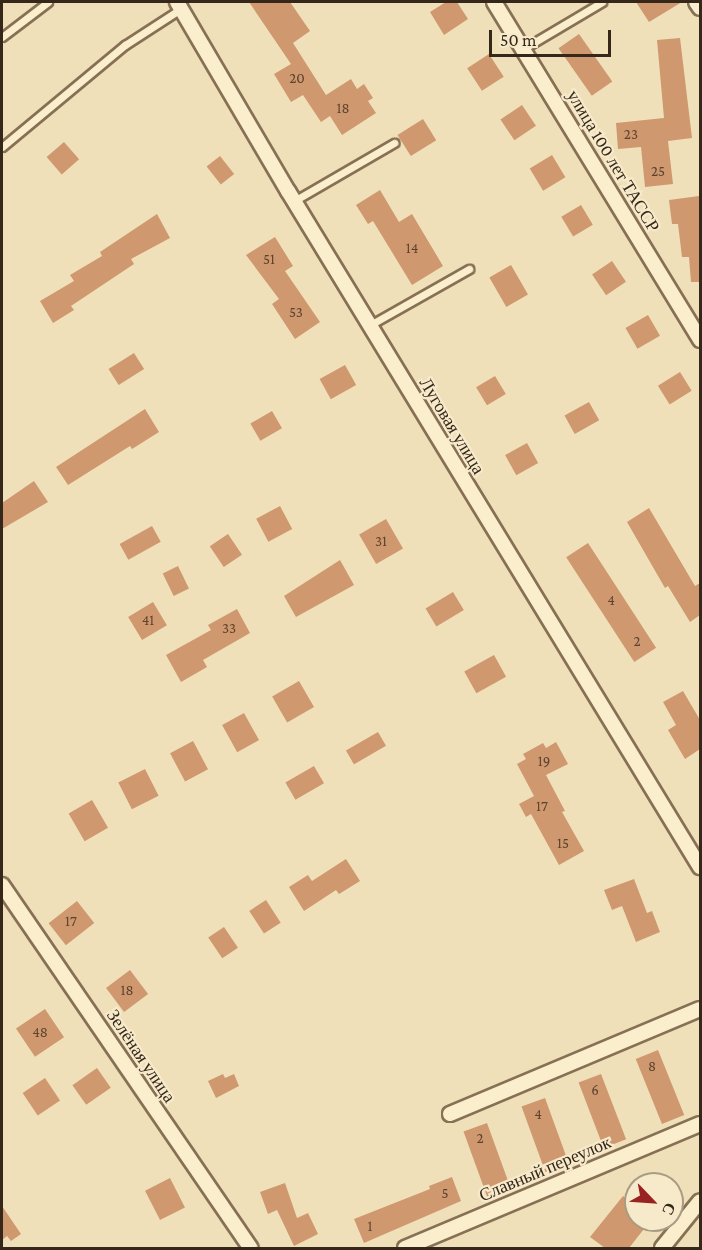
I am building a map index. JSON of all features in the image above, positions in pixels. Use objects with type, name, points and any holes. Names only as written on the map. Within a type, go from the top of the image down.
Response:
[{"type":"street","name":"улица 100 лет ТАССР","points":[[494,2],[700,340]]},
{"type":"street","name":"Луговая улица","points":[[179,5],[294,201],[700,867]]},
{"type":"street","name":"Зелёная улица","points":[[2,885],[250,1248]]},
{"type":"street","points":[[450,1114],[700,1009]]},
{"type":"street","name":"Славный переулок","points":[[405,1248],[700,1124]]},
{"type":"street","points":[[662,1248],[700,1201]]},
{"type":"lane","points":[[2,37],[48,2]]},
{"type":"lane","points":[[523,49],[602,2]]},
{"type":"lane","points":[[2,147],[125,45],[179,5]]},
{"type":"lane","points":[[294,201],[394,143]]},
{"type":"lane","points":[[370,325],[469,269]]},
{"type":"building","points":[[249,2],[290,2],[310,31],[293,43],[326,95],[351,79],[357,89],[364,84],[373,98],[368,101],[376,113],[342,135],[330,116],[321,122],[303,95],[291,102],[274,74],[291,64]]},
{"type":"building","points":[[446,2],[457,2],[468,19],[444,35],[430,12]]},
{"type":"building","points":[[636,2],[682,2],[649,22]]},
{"type":"building","points":[[579,34],[612,82],[592,96],[559,48]]},
{"type":"building","points":[[680,38],[692,138],[668,141],[673,184],[645,187],[641,147],[618,149],[616,123],[664,118],[657,40]]},
{"type":"building","points":[[489,54],[504,77],[482,91],[467,68]]},
{"type":"building","points":[[522,105],[536,126],[514,140],[500,120]]},
{"type":"building","points":[[423,119],[436,140],[411,156],[398,135]]},
{"type":"building","points":[[64,142],[79,159],[62,174],[47,157]]},
{"type":"building","points":[[552,155],[565,177],[543,191],[530,168]]},
{"type":"building","points":[[220,156],[234,174],[221,185],[207,166]]},
{"type":"building","points":[[380,190],[399,222],[412,214],[443,266],[412,285],[373,221],[368,224],[356,205]]},
{"type":"building","points":[[699,196],[700,282],[691,282],[689,257],[682,257],[678,224],[672,224],[669,200]]},
{"type":"building","points":[[581,205],[593,225],[573,237],[561,217]]},
{"type":"building","points":[[157,214],[170,238],[131,259],[134,264],[71,306],[74,310],[53,323],[40,301],[74,281],[70,275],[102,256],[100,252]]},
{"type":"building","points":[[275,237],[293,266],[285,271],[320,322],[295,339],[272,304],[279,299],[246,255]]},
{"type":"building","points":[[612,261],[626,282],[606,295],[592,274]]},
{"type":"building","points":[[511,265],[528,294],[506,307],[489,278]]},
{"type":"building","points":[[648,315],[660,336],[637,349],[625,328]]},
{"type":"building","points":[[134,353],[144,369],[119,385],[109,369]]},
{"type":"building","points":[[345,365],[356,385],[331,399],[320,379]]},
{"type":"building","points":[[680,372],[692,391],[670,404],[658,386]]},
{"type":"building","points":[[495,376],[506,394],[487,405],[476,387]]},
{"type":"building","points":[[589,402],[599,420],[575,434],[565,416]]},
{"type":"building","points":[[145,409],[159,432],[132,449],[130,446],[68,485],[56,467]]},
{"type":"building","points":[[272,411],[282,428],[260,441],[250,424]]},
{"type":"building","points":[[527,443],[538,463],[516,475],[505,455]]},
{"type":"building","points":[[34,481],[48,502],[2,529],[2,503]]},
{"type":"building","points":[[280,506],[292,529],[268,542],[256,519]]},
{"type":"building","points":[[649,508],[695,586],[700,583],[700,615],[690,622],[668,586],[665,588],[627,522]]},
{"type":"building","points":[[386,519],[403,548],[376,564],[359,534]]},
{"type":"building","points":[[152,526],[161,542],[128,560],[120,544]]},
{"type":"building","points":[[228,534],[242,555],[224,567],[210,546]]},
{"type":"building","points":[[588,543],[656,648],[634,662],[566,557]]},
{"type":"building","points":[[340,560],[354,585],[296,617],[284,596]]},
{"type":"building","points":[[178,566],[189,588],[174,596],[163,573]]},
{"type":"building","points":[[453,592],[464,610],[436,626],[426,608]]},
{"type":"building","points":[[153,602],[167,625],[142,640],[128,617]]},
{"type":"building","points":[[237,609],[250,633],[203,660],[207,667],[181,682],[166,655],[211,630],[208,625]]},
{"type":"building","points":[[494,655],[506,677],[476,693],[464,671]]},
{"type":"building","points":[[299,681],[314,707],[287,722],[272,696]]},
{"type":"building","points":[[683,691],[700,720],[700,749],[685,759],[668,730],[676,725],[663,702]]},
{"type":"building","points":[[244,713],[259,740],[237,752],[222,725]]},
{"type":"building","points":[[378,732],[386,746],[354,764],[346,750]]},
{"type":"building","points":[[193,741],[208,769],[185,781],[170,753]]},
{"type":"building","points":[[556,742],[568,764],[546,775],[565,811],[562,812],[584,851],[559,865],[531,814],[526,817],[519,804],[534,796],[517,764],[526,759],[523,754],[543,743],[546,748]]},
{"type":"building","points":[[314,766],[324,783],[295,800],[285,782]]},
{"type":"building","points":[[145,769],[159,796],[132,809],[118,783]]},
{"type":"building","points":[[92,800],[108,828],[85,841],[69,814]]},
{"type":"building","points":[[346,859],[360,881],[339,894],[336,890],[304,911],[289,887],[308,875],[312,881]]},
{"type":"building","points":[[634,879],[647,913],[652,911],[660,932],[636,942],[622,906],[612,910],[604,890]]},
{"type":"building","points":[[266,900],[281,923],[264,934],[249,911]]},
{"type":"building","points":[[77,901],[94,923],[66,945],[49,923]]},
{"type":"building","points":[[224,927],[238,948],[222,958],[208,938]]},
{"type":"building","points":[[130,970],[148,994],[124,1012],[106,988]]},
{"type":"building","points":[[45,1009],[64,1037],[35,1057],[16,1029]]},
{"type":"building","points":[[658,1050],[684,1115],[662,1124],[636,1059]]},
{"type":"building","points":[[97,1068],[111,1088],[86,1105],[72,1085]]},
{"type":"building","points":[[223,1074],[225,1078],[234,1074],[239,1086],[216,1098],[208,1081]]},
{"type":"building","points":[[601,1074],[626,1139],[604,1148],[579,1083]]},
{"type":"building","points":[[45,1078],[60,1100],[38,1115],[23,1093]]},
{"type":"building","points":[[545,1098],[569,1164],[545,1172],[522,1107]]},
{"type":"building","points":[[487,1123],[511,1188],[487,1196],[464,1132]]},
{"type":"building","points":[[452,1177],[461,1201],[364,1243],[354,1219],[430,1189],[429,1186]]},
{"type":"building","points":[[170,1178],[185,1207],[160,1220],[145,1191]]},
{"type":"building","points":[[285,1183],[297,1218],[308,1213],[318,1234],[294,1246],[277,1210],[268,1214],[260,1192]]},
{"type":"building","points":[[624,1197],[624,1232],[642,1232],[629,1248],[605,1248],[590,1237]]},
{"type":"building","points":[[2,1206],[21,1234],[11,1241],[7,1236],[2,1240]]}]
